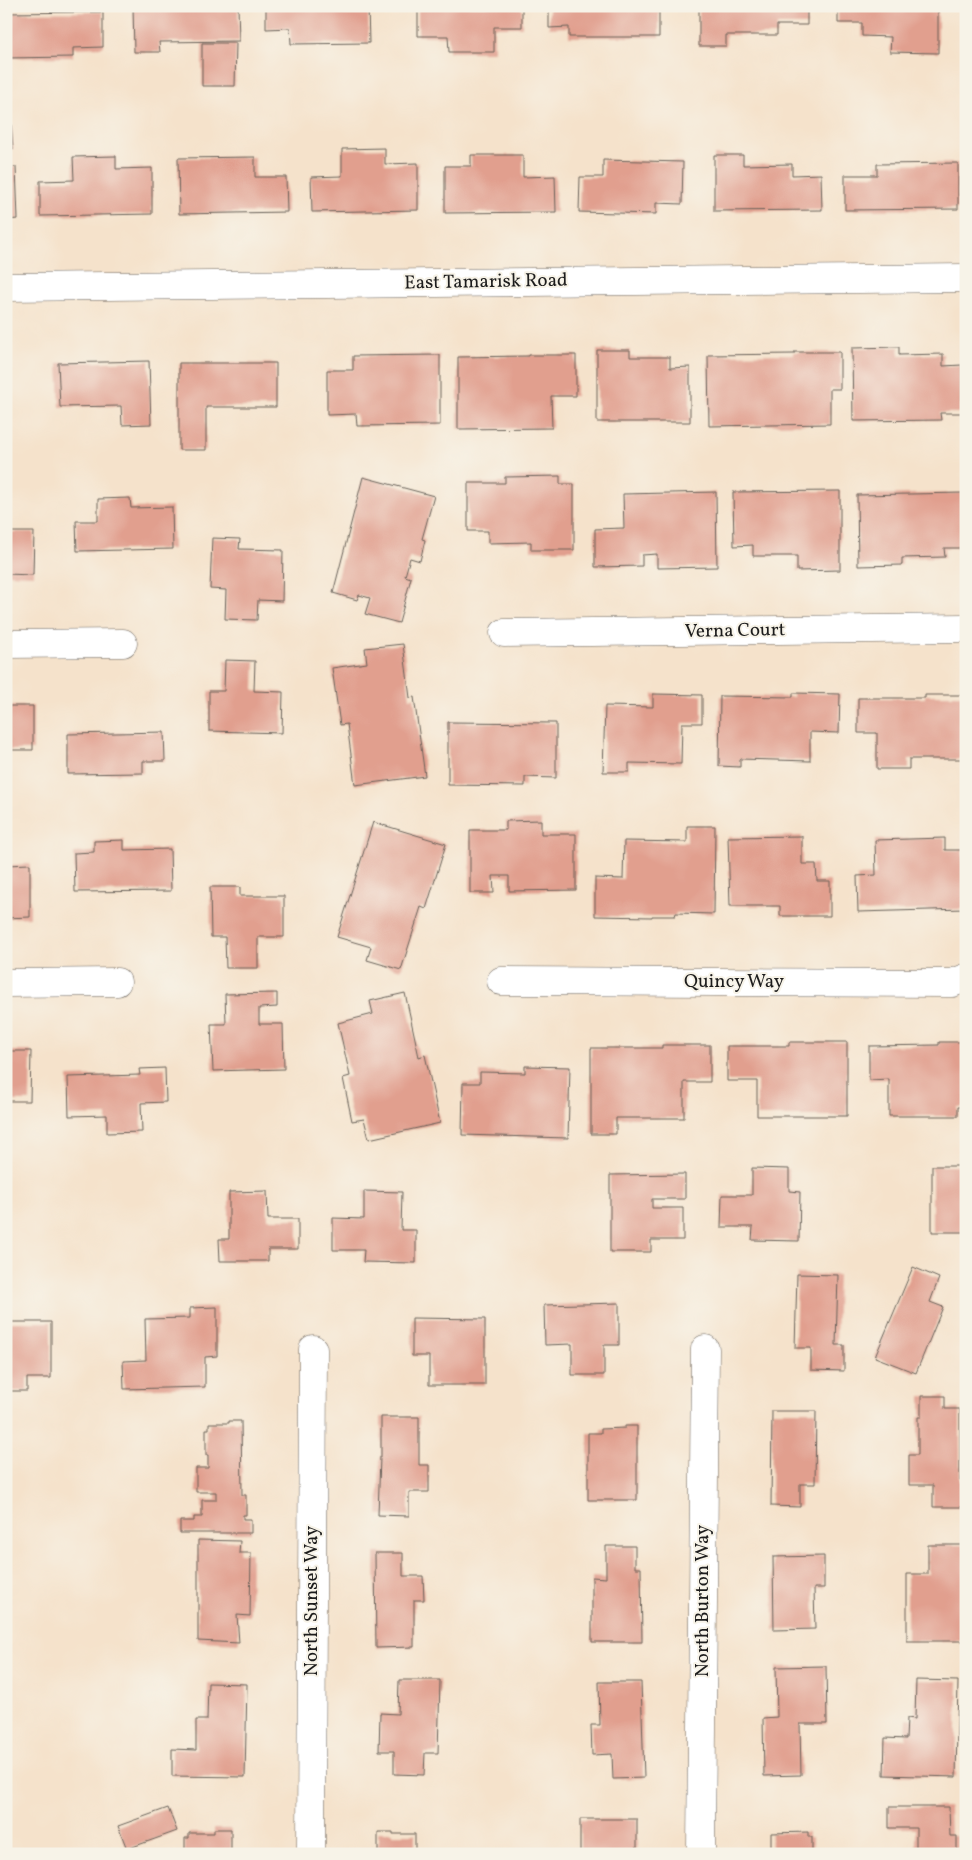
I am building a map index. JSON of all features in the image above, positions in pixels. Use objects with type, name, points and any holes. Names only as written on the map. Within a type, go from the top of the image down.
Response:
[{"type":"street","name":"East Tamarisk Road","points":[[6,287],[966,278]]},
{"type":"street","name":"Verna Court","points":[[504,633],[966,628]]},
{"type":"street","points":[[6,644],[123,643]]},
{"type":"street","name":"Quincy Way","points":[[501,982],[952,983],[966,978]]},
{"type":"street","points":[[6,983],[117,982]]},
{"type":"street","name":"North Sunset Way","points":[[311,1854],[313,1349]]},
{"type":"street","name":"North Burton Way","points":[[702,1854],[705,1349]]},
{"type":"building","points":[[133,6],[238,6],[239,41],[159,42],[160,52],[134,52]]},
{"type":"building","points":[[266,6],[368,6],[369,43],[291,44],[290,28],[266,29]]},
{"type":"building","points":[[418,6],[522,6],[522,27],[494,27],[494,52],[449,52],[448,36],[418,36]]},
{"type":"building","points":[[549,6],[659,6],[659,37],[569,37],[569,27],[549,28]]},
{"type":"building","points":[[699,6],[807,6],[807,25],[777,25],[777,35],[726,35],[726,46],[699,46]]},
{"type":"building","points":[[838,6],[938,6],[938,53],[890,52],[891,37],[862,36],[862,23],[838,23]]},
{"type":"building","points":[[103,12],[103,47],[73,48],[73,57],[6,58],[6,13]]},
{"type":"building","points":[[202,43],[236,43],[235,86],[202,86]]},
{"type":"building","points":[[11,121],[13,149],[6,149],[6,122]]},
{"type":"building","points":[[385,148],[385,164],[418,163],[418,210],[312,212],[311,177],[342,176],[342,149]]},
{"type":"building","points":[[471,155],[523,155],[523,177],[555,176],[556,212],[445,213],[445,166],[471,166]]},
{"type":"building","points":[[714,155],[743,155],[743,165],[792,164],[792,175],[821,174],[822,210],[714,211]]},
{"type":"building","points":[[116,156],[116,169],[152,168],[152,214],[40,216],[40,181],[74,180],[73,157]]},
{"type":"building","points":[[255,157],[255,177],[286,177],[287,212],[179,214],[178,158]]},
{"type":"building","points":[[603,160],[683,162],[682,204],[656,203],[656,214],[579,212],[580,177],[603,177]]},
{"type":"building","points":[[958,163],[958,209],[845,210],[845,175],[877,175],[877,164]]},
{"type":"building","points":[[16,167],[18,219],[6,220],[6,168]]},
{"type":"building","points":[[899,347],[899,355],[943,354],[943,366],[962,365],[962,413],[940,413],[941,420],[853,421],[852,348]]},
{"type":"building","points":[[597,350],[630,350],[630,357],[670,357],[670,368],[690,367],[690,422],[597,422]]},
{"type":"building","points":[[794,352],[840,352],[840,389],[830,389],[830,424],[709,426],[708,355],[794,354]]},
{"type":"building","points":[[440,355],[440,425],[357,426],[356,414],[327,415],[327,370],[353,370],[353,356]]},
{"type":"building","points":[[576,355],[576,396],[551,396],[552,428],[458,429],[458,357]]},
{"type":"building","points":[[149,361],[151,424],[122,425],[121,406],[60,407],[58,363]]},
{"type":"building","points":[[179,363],[276,363],[276,407],[206,407],[206,450],[179,450]]},
{"type":"building","points":[[560,476],[560,484],[574,484],[574,550],[531,550],[531,542],[488,543],[488,531],[468,531],[468,483],[505,483],[505,477]]},
{"type":"building","points":[[363,477],[434,496],[422,539],[425,540],[420,561],[410,558],[405,576],[411,578],[399,623],[365,614],[370,598],[359,595],[357,600],[333,593]]},
{"type":"building","points":[[840,491],[840,570],[797,571],[797,556],[753,556],[753,545],[734,546],[733,492]]},
{"type":"building","points":[[716,492],[717,567],[657,568],[657,554],[642,555],[642,566],[595,567],[595,529],[624,528],[623,494]]},
{"type":"building","points":[[963,493],[964,548],[944,548],[945,557],[902,558],[902,565],[858,566],[857,495]]},
{"type":"building","points":[[130,498],[131,508],[172,507],[173,549],[77,551],[76,521],[98,521],[98,499]]},
{"type":"building","points":[[6,532],[34,532],[33,575],[6,574]]},
{"type":"building","points":[[212,538],[240,539],[239,549],[283,550],[282,601],[258,600],[257,620],[225,619],[226,590],[210,589]]},
{"type":"building","points":[[403,644],[410,698],[414,697],[425,776],[355,785],[347,724],[340,725],[332,668],[367,663],[365,648]]},
{"type":"building","points":[[225,660],[255,661],[254,691],[283,692],[282,733],[209,731],[209,691],[224,691]]},
{"type":"building","points":[[793,693],[840,694],[839,733],[810,732],[810,761],[740,759],[740,767],[719,766],[720,696],[793,697]]},
{"type":"building","points":[[653,694],[702,695],[702,723],[682,723],[681,764],[629,763],[629,772],[603,772],[605,706],[653,707]]},
{"type":"building","points":[[925,695],[965,695],[965,759],[909,759],[909,769],[877,769],[877,733],[858,733],[858,698],[925,698]]},
{"type":"building","points":[[6,706],[33,706],[33,750],[6,750]]},
{"type":"building","points":[[448,722],[556,723],[556,778],[525,777],[525,786],[448,785]]},
{"type":"building","points":[[164,732],[165,761],[143,761],[143,773],[68,774],[68,734]]},
{"type":"building","points":[[541,820],[541,834],[576,834],[576,890],[509,891],[509,876],[493,876],[494,893],[470,893],[470,830],[506,830],[506,821]]},
{"type":"building","points":[[373,822],[446,844],[426,909],[421,907],[401,970],[367,960],[371,947],[337,937]]},
{"type":"building","points":[[687,826],[715,826],[714,914],[676,913],[675,916],[652,917],[595,916],[595,878],[623,879],[624,841],[687,842]]},
{"type":"building","points":[[802,836],[802,864],[816,864],[817,881],[830,881],[830,916],[780,916],[780,906],[730,906],[728,837]]},
{"type":"building","points":[[945,838],[945,850],[963,850],[965,909],[858,912],[857,876],[876,875],[875,840]]},
{"type":"building","points":[[124,840],[124,850],[170,849],[171,891],[75,892],[74,853],[94,852],[94,841]]},
{"type":"building","points":[[30,864],[30,917],[6,918],[6,865]]},
{"type":"building","points":[[210,887],[240,887],[240,896],[284,896],[284,937],[258,937],[258,968],[226,968],[225,937],[211,937]]},
{"type":"building","points":[[277,993],[277,1007],[259,1008],[259,1024],[283,1024],[284,1069],[213,1071],[211,1024],[226,1024],[225,994]]},
{"type":"building","points":[[405,993],[419,1057],[425,1055],[440,1123],[369,1139],[364,1119],[352,1121],[343,1078],[350,1076],[338,1023],[373,1014],[370,1001]]},
{"type":"building","points":[[789,1042],[847,1042],[847,1116],[757,1116],[757,1081],[727,1081],[727,1046],[789,1046]]},
{"type":"building","points":[[939,1042],[966,1042],[966,1107],[958,1107],[958,1116],[889,1116],[889,1079],[869,1080],[869,1046],[939,1045]]},
{"type":"building","points":[[662,1045],[710,1045],[710,1082],[684,1082],[684,1118],[616,1118],[616,1134],[591,1134],[591,1048],[662,1048]]},
{"type":"building","points":[[6,1051],[31,1051],[30,1101],[6,1101]]},
{"type":"building","points":[[525,1066],[570,1067],[568,1138],[462,1135],[463,1083],[480,1083],[480,1072],[525,1073]]},
{"type":"building","points":[[165,1068],[166,1102],[141,1103],[142,1132],[107,1133],[107,1115],[69,1116],[68,1077],[140,1075],[139,1069]]},
{"type":"building","points":[[932,1166],[966,1166],[966,1232],[932,1232]]},
{"type":"building","points":[[752,1168],[789,1169],[789,1191],[800,1192],[799,1241],[752,1240],[753,1227],[721,1227],[722,1195],[752,1195]]},
{"type":"building","points":[[685,1174],[685,1199],[652,1199],[652,1208],[683,1208],[683,1240],[651,1240],[651,1252],[610,1252],[610,1175]]},
{"type":"building","points":[[267,1191],[268,1219],[298,1219],[298,1249],[268,1249],[268,1261],[220,1261],[219,1239],[229,1239],[229,1192]]},
{"type":"building","points":[[364,1191],[402,1192],[401,1230],[416,1230],[416,1263],[363,1262],[364,1250],[333,1250],[333,1218],[364,1219]]},
{"type":"building","points":[[913,1267],[939,1278],[930,1302],[943,1307],[916,1373],[875,1357]]},
{"type":"building","points":[[797,1274],[838,1275],[836,1345],[844,1345],[844,1371],[811,1370],[811,1348],[795,1348]]},
{"type":"building","points":[[619,1303],[619,1345],[604,1345],[604,1375],[572,1375],[572,1344],[545,1345],[544,1305]]},
{"type":"building","points":[[217,1307],[217,1356],[205,1357],[205,1387],[124,1389],[123,1361],[146,1360],[145,1319],[190,1318],[190,1308]]},
{"type":"building","points":[[412,1318],[485,1319],[485,1385],[429,1385],[429,1356],[412,1356]]},
{"type":"building","points":[[6,1322],[51,1322],[51,1378],[27,1378],[27,1391],[6,1391]]},
{"type":"building","points":[[921,1396],[945,1396],[945,1409],[960,1409],[960,1481],[966,1481],[966,1507],[933,1507],[933,1485],[909,1485],[909,1455],[918,1455],[918,1417],[921,1417]]},
{"type":"building","points":[[772,1411],[816,1411],[815,1484],[800,1484],[800,1507],[771,1506]]},
{"type":"building","points":[[381,1417],[419,1417],[419,1465],[429,1465],[429,1492],[409,1492],[409,1516],[378,1515]]},
{"type":"building","points":[[229,1421],[241,1421],[242,1495],[246,1495],[246,1515],[243,1515],[243,1519],[251,1519],[251,1533],[180,1533],[180,1521],[194,1521],[194,1517],[202,1517],[202,1500],[216,1500],[216,1492],[196,1492],[196,1468],[208,1468],[206,1429],[209,1429],[209,1423],[229,1423]]},
{"type":"building","points":[[625,1426],[637,1426],[637,1500],[588,1500],[588,1433],[601,1433],[601,1429],[625,1428]]},
{"type":"building","points":[[198,1540],[240,1541],[239,1553],[251,1553],[250,1616],[237,1615],[239,1643],[198,1641]]},
{"type":"building","points":[[928,1545],[966,1545],[966,1641],[907,1641],[907,1574],[928,1574]]},
{"type":"building","points":[[606,1546],[635,1546],[635,1568],[641,1568],[642,1642],[592,1642],[592,1577],[606,1578]]},
{"type":"building","points":[[375,1553],[403,1553],[403,1576],[423,1576],[424,1600],[414,1600],[414,1647],[376,1648]]},
{"type":"building","points":[[824,1556],[824,1588],[814,1588],[815,1629],[774,1630],[773,1557]]},
{"type":"building","points":[[826,1666],[827,1724],[800,1724],[801,1775],[764,1776],[763,1718],[777,1717],[776,1667]]},
{"type":"building","points":[[399,1680],[440,1680],[438,1753],[425,1753],[424,1775],[394,1774],[394,1751],[379,1751],[380,1713],[398,1714]]},
{"type":"building","points":[[916,1680],[958,1681],[956,1777],[884,1775],[885,1738],[906,1739],[907,1718],[915,1719]]},
{"type":"building","points":[[599,1682],[641,1682],[644,1778],[613,1779],[612,1754],[592,1755],[591,1725],[600,1725]]},
{"type":"building","points":[[208,1683],[247,1684],[245,1777],[172,1776],[172,1749],[196,1750],[196,1720],[207,1720]]},
{"type":"building","points":[[889,1807],[949,1807],[950,1836],[957,1836],[957,1854],[916,1854],[916,1828],[889,1828]]},
{"type":"building","points":[[168,1808],[177,1831],[127,1849],[118,1826]]},
{"type":"building","points":[[580,1819],[637,1819],[637,1854],[580,1854]]},
{"type":"building","points":[[214,1829],[231,1829],[231,1854],[185,1854],[185,1838],[189,1838],[189,1833],[214,1833]]},
{"type":"building","points":[[378,1832],[415,1834],[415,1854],[378,1854]]},
{"type":"building","points":[[808,1832],[808,1837],[812,1837],[812,1854],[771,1854],[771,1833]]}]
